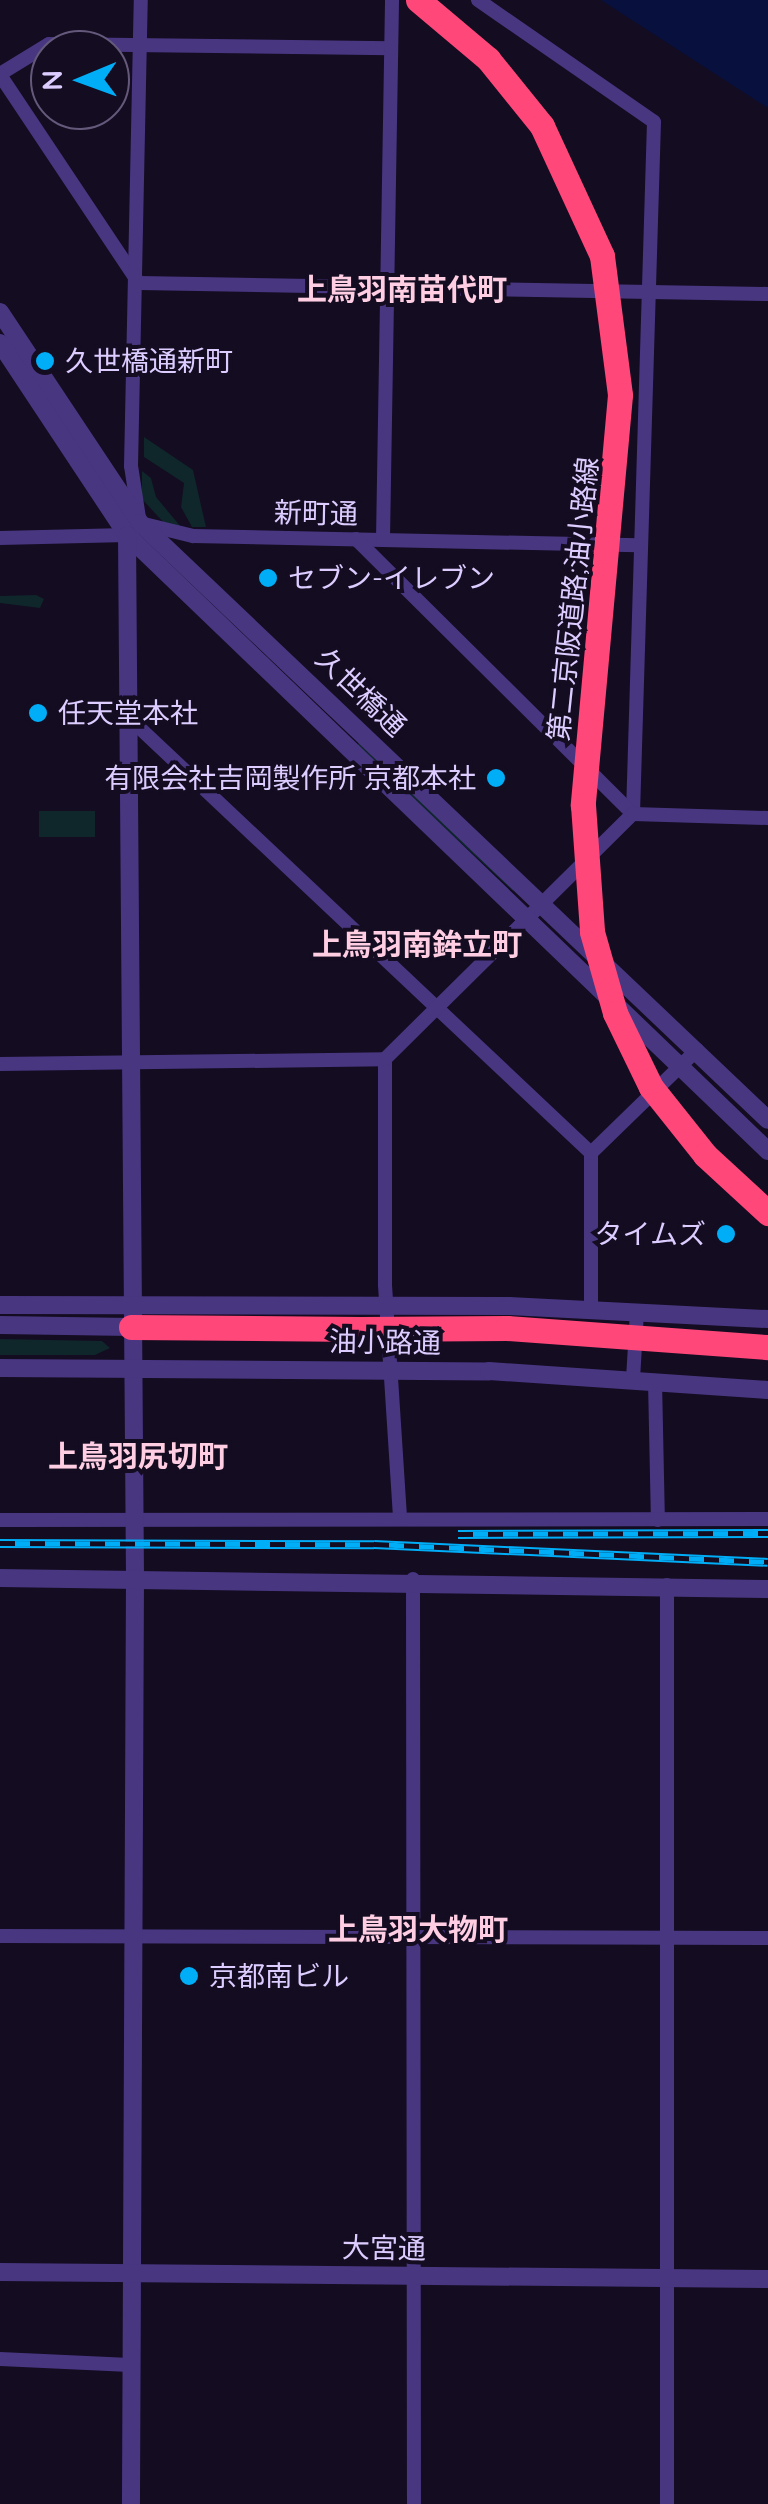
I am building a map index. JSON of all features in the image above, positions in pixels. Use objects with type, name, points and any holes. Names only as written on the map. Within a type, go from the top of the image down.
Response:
[{"type":"highway","name":"第二京阪道路;油小路線","points":[[418,0],[488,59],[533,114],[567,168],[602,256],[619,348],[620,412],[583,805],[592,932],[615,1013],[652,1086],[706,1155],[768,1214]]},
{"type":"highway","points":[[131,1316],[360,1328],[507,1328],[768,1347]]},
{"type":"street","points":[[131,2504],[135,1578],[128,717],[141,0]]},
{"type":"street","points":[[382,539],[392,0]]},
{"type":"street","points":[[0,1064],[385,1059],[540,901],[633,814],[638,544],[654,122],[478,0]]},
{"type":"street","points":[[138,282],[0,75],[49,44],[392,48]]},
{"type":"street","points":[[138,282],[387,290],[768,294]]},
{"type":"street","name":"久世橋通","points":[[0,312],[133,529],[358,728],[768,1120]]},
{"type":"street","name":"久世橋通","points":[[0,343],[133,529],[343,744],[768,1151]]},
{"type":"street","name":"新町通","points":[[0,538],[133,529],[193,536],[638,544]]},
{"type":"street","points":[[356,539],[633,814],[768,818]]},
{"type":"street","points":[[128,717],[591,1152]]},
{"type":"street","points":[[343,744],[358,728]]},
{"type":"street","points":[[591,1309],[591,1152],[697,1050]]},
{"type":"street","points":[[385,1059],[385,1285],[391,1306],[400,1518]]},
{"type":"street","name":"油小路通","points":[[0,1305],[131,1316],[391,1306],[591,1309],[768,1319]]},
{"type":"street","points":[[633,1380],[636,1312]]},
{"type":"street","points":[[0,1324],[131,1316]]},
{"type":"street","name":"油小路通","points":[[0,1368],[394,1370],[768,1390]]},
{"type":"street","points":[[655,1381],[658,1520]]},
{"type":"street","points":[[0,1520],[768,1519]]},
{"type":"street","points":[[0,1578],[414,1579],[768,1589]]},
{"type":"street","points":[[414,1579],[414,2504]]},
{"type":"street","points":[[666,2504],[670,2278],[667,1585]]},
{"type":"street","points":[[0,1936],[768,1938]]},
{"type":"street","name":"大宮通","points":[[0,2272],[768,2279]]},
{"type":"street","points":[[0,2360],[130,2365]]},
{"type":"green space","points":[[144,437],[193,470],[206,527],[192,527],[181,507],[184,483],[144,457]]},
{"type":"green space","points":[[142,471],[151,478],[156,497],[181,527],[166,525],[142,499]]},
{"type":"green space","points":[[36,595],[44,599],[40,608],[0,603],[0,596]]},
{"type":"green space","points":[[359,742],[514,889],[513,891],[357,747]]},
{"type":"green space","points":[[39,811],[95,811],[95,837],[39,837]]},
{"type":"green space","points":[[0,1339],[102,1341],[110,1348],[95,1355],[0,1355]]},
{"type":"shaded area","points":[[601,0],[768,0],[768,108]]},
{"type":"railway","points":[[458,1534],[768,1533]]},
{"type":"railway","points":[[0,1543],[374,1544],[768,1562]]},
{"type":"place","name":"久世橋通新町","points":[[45,361]]},
{"type":"place","name":"セブン-イレブン","points":[[268,578]]},
{"type":"place","name":"任天堂本社","points":[[38,713]]},
{"type":"place","name":"有限会社吉岡製作所 京都本社","points":[[496,778]]},
{"type":"place","name":"タイムズ","points":[[726,1234]]},
{"type":"place","name":"京都南ビル","points":[[189,1976]]},
{"type":"district","name":"上鳥羽南苗代町","points":[[402,289]]},
{"type":"district","name":"上鳥羽南鉾立町","points":[[417,944]]},
{"type":"district","name":"上鳥羽尻切町","points":[[138,1456]]},
{"type":"district","name":"上鳥羽大物町","points":[[418,1929]]}]
